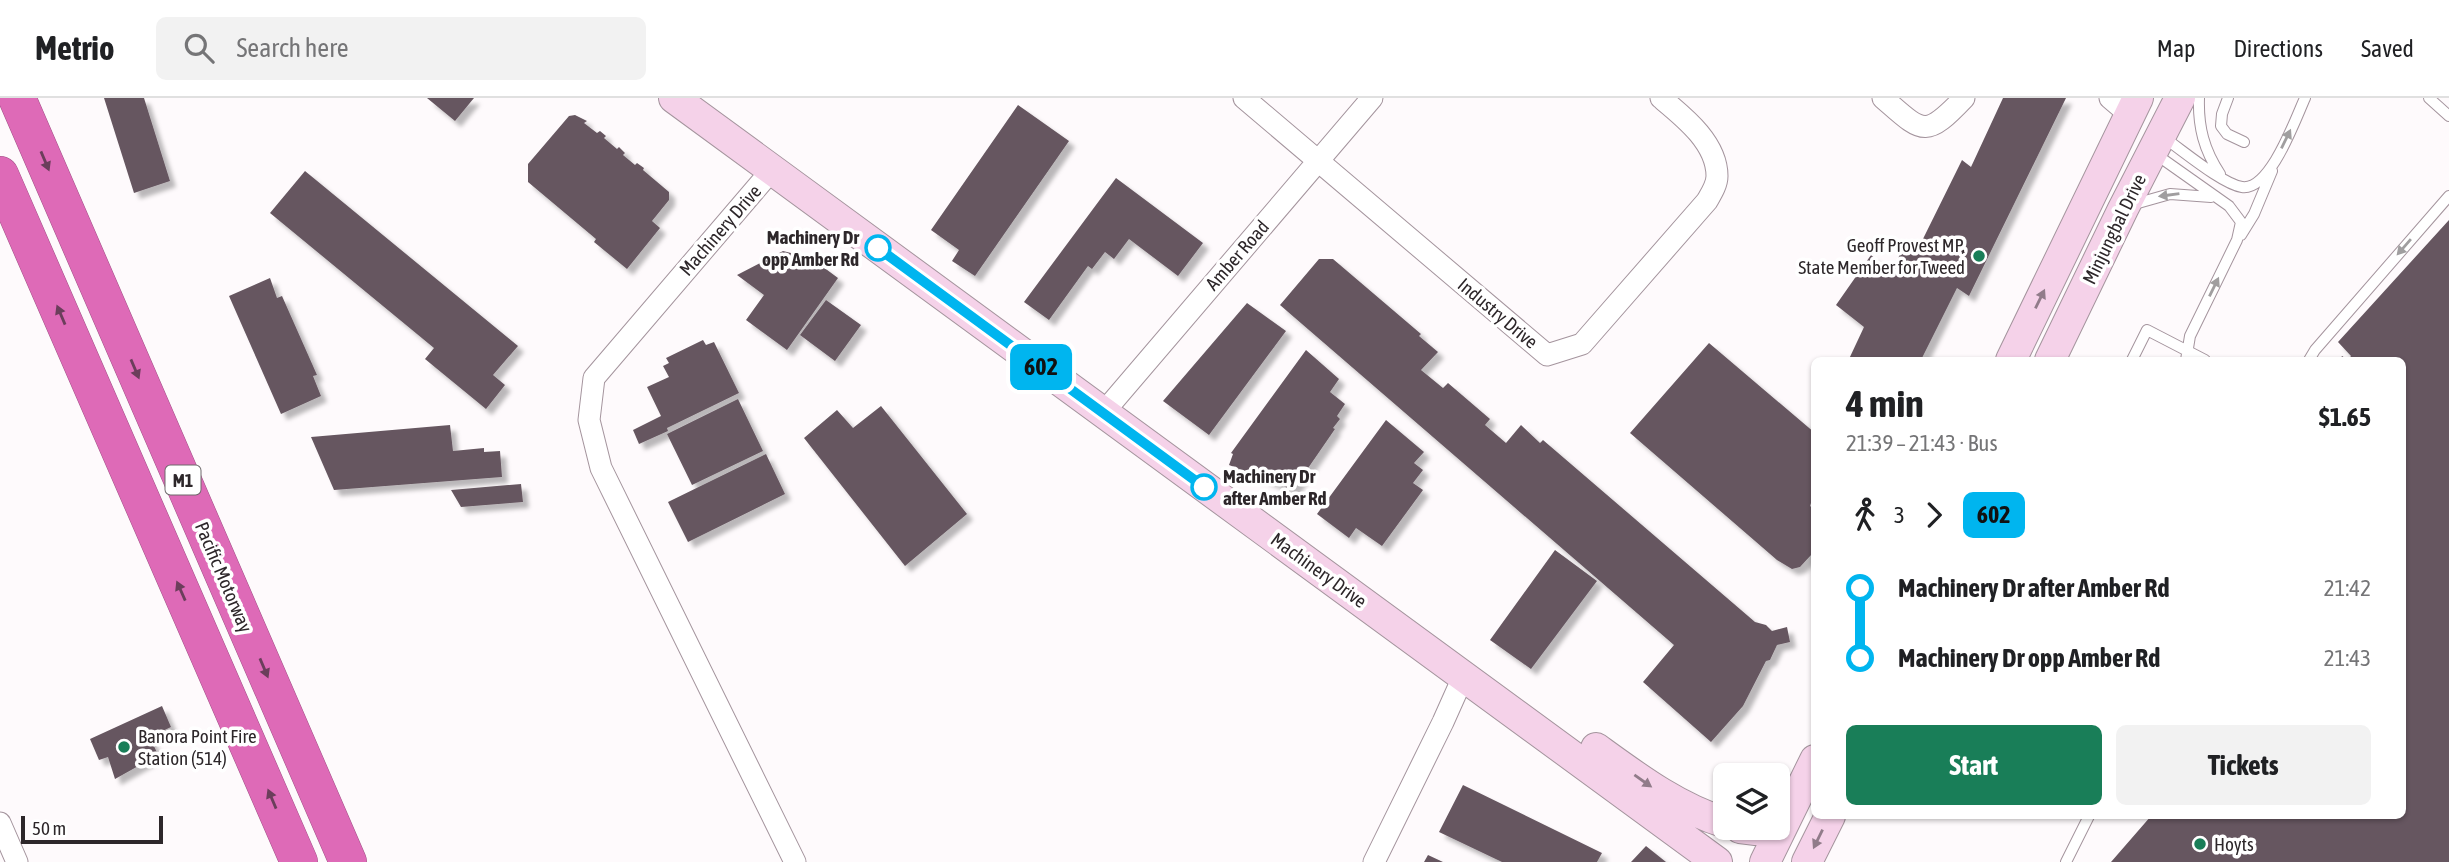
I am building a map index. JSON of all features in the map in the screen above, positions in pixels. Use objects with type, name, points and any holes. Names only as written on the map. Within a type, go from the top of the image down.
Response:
[{"type":"highway","name":"Pacific Motorway","points":[[18,98],[348,862]]},
{"type":"highway","name":"M1","points":[[0,175],[299,862]]},
{"type":"street","points":[[674,98],[771,171]]},
{"type":"street","name":"Industry Drive","points":[[1244,98],[1547,355],[1582,344],[1707,201],[1714,188],[1717,176],[1705,141],[1661,98]]},
{"type":"street","name":"Amber Road","points":[[1103,413],[1372,98]]},
{"type":"street","points":[[1883,98],[1910,122],[1924,128],[1937,124],[1964,98]]},
{"type":"street","name":"Minjungbal Drive","points":[[2051,357],[2180,98]]},
{"type":"street","points":[[2126,104],[2157,143]]},
{"type":"street","name":"Minjungbal Drive","points":[[2012,357],[2126,104]]},
{"type":"street","name":"Machinery Drive","points":[[795,862],[601,468],[589,420],[594,378],[771,171],[1717,862]]},
{"type":"street","points":[[1374,862],[1443,722],[1471,681]]},
{"type":"street","name":"Machinery Drive","points":[[1471,681],[1530,704],[1664,796],[1681,806],[1713,818]]},
{"type":"street","points":[[1790,804],[1811,768]]},
{"type":"street","points":[[1807,862],[1828,819]]},
{"type":"street","points":[[0,823],[17,862]]},
{"type":"street","points":[[1765,862],[1774,840]]},
{"type":"lane","points":[[2199,98],[2201,136],[2222,178]]},
{"type":"lane","points":[[2228,98],[2221,126],[2227,134],[2244,142]]},
{"type":"lane","points":[[2157,143],[2237,186],[2251,186],[2262,179],[2273,164],[2305,98]]},
{"type":"lane","points":[[2429,98],[2449,116]]},
{"type":"lane","points":[[2157,143],[2240,218],[2242,224],[2237,240]]},
{"type":"lane","points":[[2134,357],[2147,330],[2186,355],[2190,336],[2237,240],[2254,214],[2271,178],[2273,164]]},
{"type":"lane","points":[[2123,209],[2170,194],[2217,198]]},
{"type":"lane","points":[[2311,357],[2449,196]]},
{"type":"lane","points":[[2067,861],[2088,819]]},
{"type":"building","points":[[104,98],[144,98],[170,181],[134,193]]},
{"type":"building","points":[[427,98],[474,98],[455,121]]},
{"type":"building","points":[[2003,98],[2066,98],[1969,296],[1957,288],[1922,357],[1850,357],[1864,327],[1836,305],[1871,255],[1892,273],[1905,242],[1917,251],[1962,160],[1971,167]]},
{"type":"building","points":[[1018,105],[1069,141],[975,276],[952,261],[959,250],[931,230]]},
{"type":"building","points":[[575,115],[587,121],[584,123],[597,133],[600,131],[606,136],[604,138],[625,153],[623,155],[635,165],[637,163],[644,168],[643,170],[669,192],[669,200],[652,221],[660,228],[627,269],[528,182],[528,164],[569,116]]},
{"type":"building","points":[[305,171],[518,346],[493,375],[505,385],[486,409],[425,359],[434,348],[270,213]]},
{"type":"building","points":[[1116,178],[1203,243],[1178,276],[1129,239],[1114,259],[1105,252],[1092,269],[1088,266],[1049,320],[1024,302]]},
{"type":"building","points":[[2449,220],[2449,862],[2111,862],[2148,819],[2406,819],[2406,357],[2350,357],[2338,342]]},
{"type":"building","points":[[783,251],[811,258],[838,278],[787,350],[746,320],[764,295],[737,275]]},
{"type":"building","points":[[1319,259],[1333,259],[1421,334],[1419,336],[1438,352],[1421,370],[1443,388],[1448,383],[1490,419],[1485,425],[1506,443],[1521,425],[1540,443],[1543,440],[1755,622],[1766,625],[1772,631],[1787,627],[1790,642],[1777,645],[1743,706],[1711,742],[1643,682],[1674,645],[1280,305]]},
{"type":"building","points":[[270,278],[277,298],[282,296],[317,375],[313,376],[321,396],[281,414],[229,296]]},
{"type":"building","points":[[826,300],[861,325],[835,361],[800,335]]},
{"type":"building","points":[[1247,303],[1286,331],[1209,435],[1163,401]]},
{"type":"building","points":[[703,340],[706,345],[714,342],[739,393],[639,444],[633,430],[661,416],[647,387],[669,377],[663,366],[669,363],[666,358]]},
{"type":"building","points":[[1709,343],[1811,430],[1811,555],[1800,567],[1792,569],[1777,560],[1630,433]]},
{"type":"building","points":[[1306,350],[1339,379],[1330,392],[1345,404],[1337,416],[1340,419],[1333,428],[1335,429],[1293,490],[1229,465],[1233,454],[1231,453]]},
{"type":"building","points":[[738,399],[763,451],[692,485],[667,434]]},
{"type":"building","points":[[881,406],[967,514],[905,566],[804,438],[837,410],[853,428]]},
{"type":"building","points":[[1386,420],[1424,452],[1414,463],[1423,470],[1413,483],[1423,490],[1382,546],[1356,528],[1349,538],[1317,514]]},
{"type":"building","points":[[450,425],[453,451],[484,448],[484,452],[500,451],[502,477],[334,490],[311,437]]},
{"type":"building","points":[[766,454],[785,494],[688,542],[668,502]]},
{"type":"building","points":[[521,484],[523,502],[461,507],[451,490]]},
{"type":"building","points":[[1555,550],[1597,581],[1531,669],[1490,640]]},
{"type":"building","name":"Banora Point Fire Station (514)","points":[[162,706],[171,727],[150,737],[158,755],[115,779],[108,757],[99,760],[90,739]]},
{"type":"building","points":[[1463,785],[1602,853],[1597,862],[1502,862],[1439,832]]},
{"type":"building","points":[[1646,846],[1666,862],[1631,862]]},
{"type":"building","points":[[1428,855],[1443,862],[1424,862]]},
{"type":"bus line","name":"602","points":[[878,248],[1204,487]]},
{"type":"place","name":"Machinery Dr opp Amber Rd","points":[[878,248]]},
{"type":"place","name":"Geoff Provest MP, State Member for Tweed","points":[[1979,256]]},
{"type":"place","name":"Machinery Dr after Amber Rd","points":[[1204,487]]},
{"type":"place","name":"Banora Point Fire Station (514)","points":[[124,747]]},
{"type":"place","name":"Hoyts","points":[[2200,844]]}]
